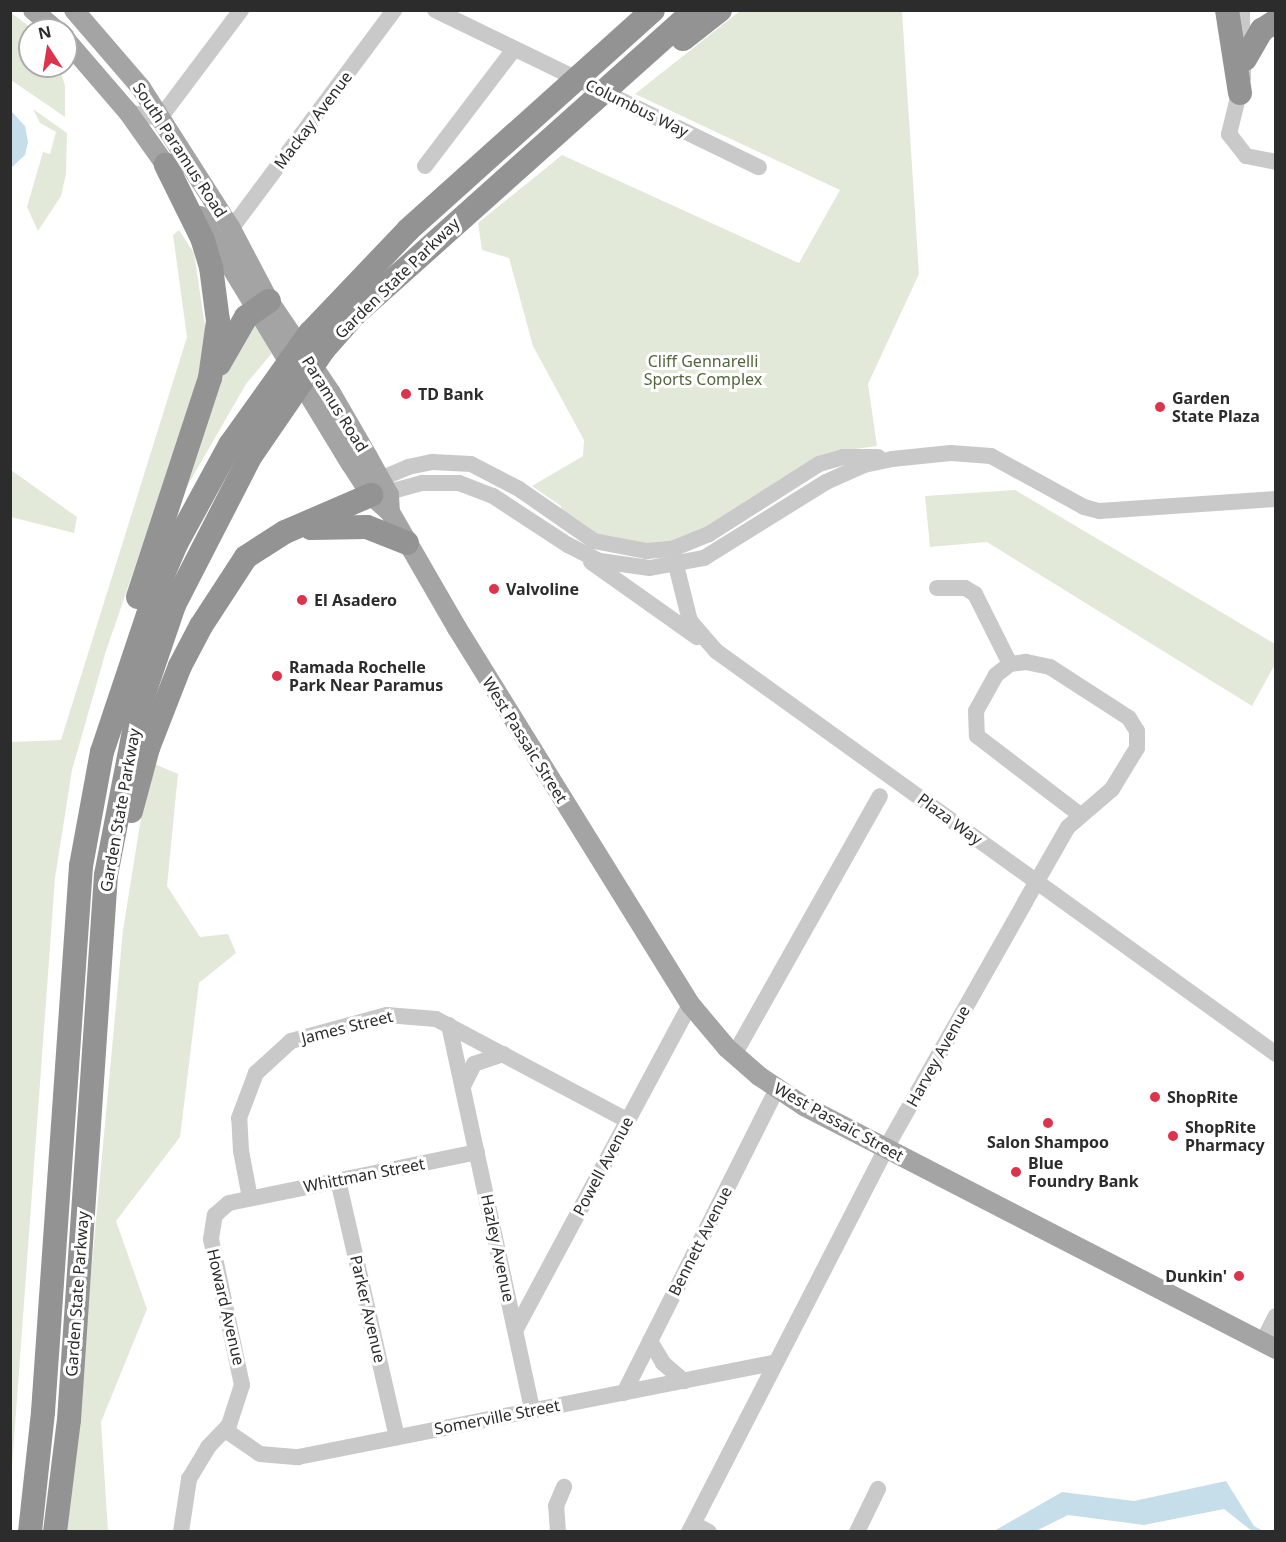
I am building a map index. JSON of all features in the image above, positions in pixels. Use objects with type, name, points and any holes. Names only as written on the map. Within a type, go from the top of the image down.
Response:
[{"type":"highway","name":"Garden State Parkway","points":[[55,1532],[69,1420],[106,875],[138,711],[174,605],[197,555],[250,457],[290,398],[317,341],[383,253],[653,10]]},
{"type":"highway","points":[[630,74],[695,10]]},
{"type":"highway","points":[[630,74],[720,10]]},
{"type":"highway","points":[[1227,10],[1240,93]]},
{"type":"highway","points":[[1245,59],[1262,30],[1275,21]]},
{"type":"highway","name":"Garden State Parkway","points":[[30,1532],[43,1412],[77,910],[90,809],[117,698],[176,544],[230,445],[277,375],[317,341],[355,314],[413,259],[606,88],[630,74]]},
{"type":"highway","points":[[90,809],[111,682],[201,407],[215,351],[216,294],[203,240],[166,165]]},
{"type":"highway","points":[[201,407],[230,341],[263,304]]},
{"type":"highway","points":[[94,1045],[126,834],[162,708],[201,626],[246,557],[285,532],[382,495]]},
{"type":"highway","points":[[285,532],[352,525],[384,532],[407,543]]},
{"type":"main road","name":"South Paramus Road","points":[[74,10],[122,62],[160,118],[231,229],[263,304]]},
{"type":"main road","name":"South Paramus Road","points":[[78,54],[128,112],[263,304]]},
{"type":"main road","name":"Paramus Road","points":[[263,304],[382,495],[420,565]]},
{"type":"main road","name":"West Passaic Street","points":[[420,565],[690,1004],[735,1055],[777,1089],[886,1149],[1269,1346]]},
{"type":"street","points":[[128,112],[160,118],[242,10]]},
{"type":"street","name":"Mackay Avenue","points":[[231,229],[394,10]]},
{"type":"street","name":"Columbus Way","points":[[435,10],[759,167]]},
{"type":"street","points":[[1242,10],[1245,59],[1240,93],[1228,125],[1230,138],[1246,156],[1275,162]]},
{"type":"street","points":[[425,166],[514,49]]},
{"type":"street","points":[[568,545],[600,561],[625,568],[676,566],[704,558],[848,472],[892,459],[951,453],[991,456],[1084,507],[1099,511],[1275,499]]},
{"type":"street","points":[[382,495],[432,462],[471,464],[519,489],[594,541],[647,551],[672,549],[709,534],[819,464],[862,455],[892,459]]},
{"type":"street","points":[[382,495],[422,483],[459,483],[493,496],[568,545],[716,651]]},
{"type":"street","points":[[770,495],[780,511]]},
{"type":"street","name":"Plaza Way","points":[[672,549],[690,621],[716,651],[1275,1054]]},
{"type":"street","points":[[937,588],[965,588],[975,594],[1010,664],[996,675],[976,711],[977,736],[1079,814]]},
{"type":"street","name":"Harvey Avenue","points":[[697,1529],[776,1362],[886,1149],[1036,882],[1079,814],[1103,798],[1117,781],[1137,748],[1137,731],[1129,718],[1050,667],[1026,662],[1010,664]]},
{"type":"street","points":[[735,1055],[880,796]]},
{"type":"street","name":"Powell Avenue","points":[[516,1329],[690,1004]]},
{"type":"street","name":"James Street","points":[[250,1198],[241,1151],[239,1118],[256,1073],[279,1049],[309,1034],[387,1015],[420,1015],[449,1025],[627,1120]]},
{"type":"street","name":"Hazley Avenue","points":[[449,1025],[532,1410]]},
{"type":"street","points":[[463,1086],[474,1064],[503,1054]]},
{"type":"street","name":"Bennett Avenue","points":[[624,1393],[777,1089]]},
{"type":"street","name":"Whittman Street","points":[[250,1198],[477,1152]]},
{"type":"street","name":"Parker Avenue","points":[[338,1180],[397,1437]]},
{"type":"street","name":"Howard Avenue","points":[[181,1532],[189,1479],[208,1447],[225,1430],[240,1399],[241,1372],[210,1232],[221,1208],[250,1198]]},
{"type":"street","points":[[1269,1346],[1275,1316]]},
{"type":"street","points":[[650,1341],[663,1363],[684,1381]]},
{"type":"street","name":"Somerville Street","points":[[225,1430],[260,1454],[287,1459],[776,1362]]},
{"type":"street","points":[[558,1532],[556,1506],[564,1487]]},
{"type":"street","points":[[856,1532],[878,1489]]},
{"type":"green space","name":"Cliff Gennarelli Sports Complex","points":[[740,11],[902,11],[919,274],[868,384],[877,446],[855,449],[709,530],[674,544],[642,546],[608,541],[561,512],[561,506],[532,486],[583,456],[584,440],[533,346],[509,258],[482,250],[478,223],[562,155],[799,263],[840,190],[635,94]]},
{"type":"green space","points":[[10,12],[18,18],[18,78],[63,78],[65,86],[65,117],[11,80]]},
{"type":"green space","points":[[33,109],[67,133],[66,174],[61,196],[38,231],[27,207],[43,152],[50,154],[56,132],[40,123]]},
{"type":"green space","points":[[179,230],[194,253],[209,352],[106,651],[72,770],[55,878],[11,1481],[11,742],[61,740],[187,337],[173,235]]},
{"type":"green space","points":[[258,324],[272,353],[246,384],[170,516],[210,390],[246,326]]},
{"type":"green space","points":[[11,470],[77,517],[74,533],[11,517]]},
{"type":"green space","points":[[1015,490],[1275,644],[1275,664],[1252,706],[987,542],[930,547],[925,496]]},
{"type":"green space","points":[[150,762],[178,774],[167,886],[200,937],[228,934],[236,953],[199,983],[180,1137],[116,1221],[147,1309],[101,1422],[108,1531],[67,1532],[123,930]]},
{"type":"water","points":[[11,111],[25,126],[28,142],[25,155],[11,168]]},
{"type":"water","points":[[1226,1481],[1254,1526],[1263,1531],[1252,1531],[1224,1509],[1144,1525],[1068,1515],[1036,1531],[994,1531],[1062,1492],[1134,1501]]},
{"type":"place","name":"TD Bank","points":[[406,394]]},
{"type":"place","name":"Garden State Plaza","points":[[1160,407]]},
{"type":"place","name":"Valvoline","points":[[494,589]]},
{"type":"place","name":"El Asadero","points":[[302,600]]},
{"type":"place","name":"Ramada Rochelle Park Near Paramus","points":[[277,676]]},
{"type":"place","name":"ShopRite","points":[[1155,1097]]},
{"type":"place","name":"Salon Shampoo","points":[[1048,1123]]},
{"type":"place","name":"ShopRite Pharmacy","points":[[1173,1136]]},
{"type":"place","name":"Blue Foundry Bank","points":[[1016,1172]]},
{"type":"place","name":"Dunkin'","points":[[1239,1276]]}]
